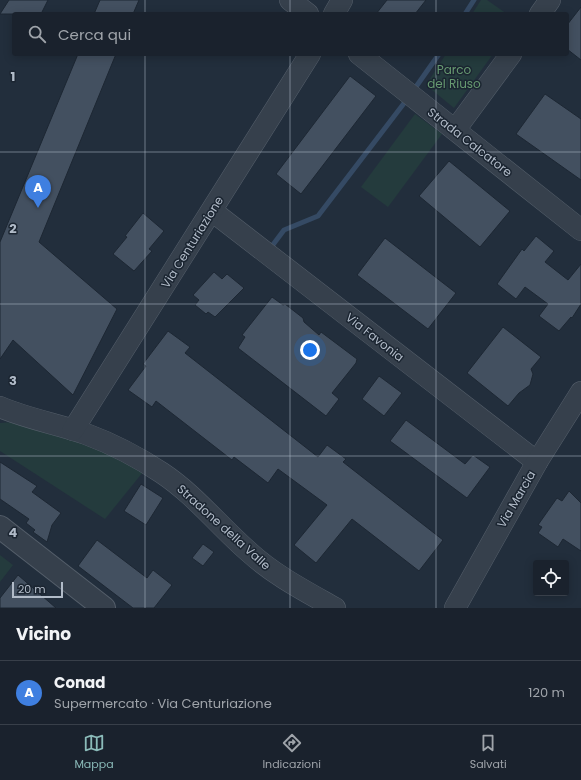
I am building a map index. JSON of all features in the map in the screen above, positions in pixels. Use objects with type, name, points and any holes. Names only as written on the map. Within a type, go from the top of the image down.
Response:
[{"type":"street","points":[[290,0],[305,12]]},
{"type":"street","points":[[335,12],[342,0]]},
{"type":"street","points":[[541,12],[550,0]]},
{"type":"street","name":"Via Centuriazione","points":[[73,430],[309,56]]},
{"type":"street","name":"Strada Calcatore","points":[[361,56],[581,230]]},
{"type":"street","points":[[455,130],[510,56]]},
{"type":"street","name":"Via Favonia","points":[[212,211],[537,462]]},
{"type":"street","name":"Via Marcia","points":[[454,608],[537,462],[581,392]]},
{"type":"street","name":"Stradone della Valle","points":[[0,407],[26,417],[73,430],[113,445],[167,476],[198,501],[258,560],[290,583],[335,608]]},
{"type":"street","points":[[0,527],[104,608]]},
{"type":"green space","points":[[481,0],[487,0],[504,12],[473,12]]},
{"type":"green space","name":"Parco del Riuso","points":[[445,56],[492,56],[454,108],[426,85]]},
{"type":"green space","points":[[415,114],[442,134],[388,207],[361,187]]},
{"type":"green space","points":[[13,422],[71,436],[143,472],[105,519],[0,451],[0,423]]},
{"type":"green space","points":[[0,555],[13,565],[0,582]]},
{"type":"building","points":[[9,0],[48,0],[42,12],[12,12],[12,14],[0,14]]},
{"type":"building","points":[[100,0],[139,0],[134,12],[95,12]]},
{"type":"building","points":[[387,0],[426,0],[417,12],[378,12]]},
{"type":"building","points":[[581,7],[581,60],[569,51],[569,22]]},
{"type":"building","points":[[77,56],[115,56],[39,242],[117,309],[73,395],[13,340],[0,359],[0,242]]},
{"type":"building","points":[[350,76],[376,96],[301,194],[276,174]]},
{"type":"building","points":[[545,94],[581,119],[581,180],[516,134]]},
{"type":"building","points":[[449,161],[510,211],[480,247],[419,196]]},
{"type":"building","points":[[143,213],[164,231],[149,249],[152,251],[134,271],[113,254],[127,237],[125,236]]},
{"type":"building","points":[[536,236],[554,251],[545,262],[568,280],[581,264],[581,304],[572,318],[571,317],[559,331],[539,316],[548,304],[525,287],[516,299],[497,284],[522,249],[524,251]]},
{"type":"building","points":[[385,238],[456,293],[428,329],[357,275]]},
{"type":"building","points":[[214,272],[222,279],[227,274],[244,288],[215,317],[208,312],[206,314],[195,305],[199,300],[193,295]]},
{"type":"building","points":[[272,297],[283,305],[285,304],[303,318],[304,322],[319,335],[321,332],[357,359],[356,363],[332,393],[339,399],[326,416],[238,348],[245,337],[242,335]]},
{"type":"building","points":[[503,327],[541,357],[531,369],[533,374],[530,385],[519,393],[508,406],[467,373]]},
{"type":"building","points":[[168,331],[190,347],[185,353],[318,457],[327,445],[346,459],[343,462],[443,540],[419,571],[352,519],[316,563],[294,545],[327,505],[278,469],[268,483],[234,457],[232,460],[156,401],[152,407],[128,390],[146,366],[143,364]]},
{"type":"building","points":[[379,376],[402,393],[384,416],[362,399]]},
{"type":"building","points":[[406,420],[465,464],[473,455],[490,467],[467,498],[390,441]]},
{"type":"building","points":[[0,462],[37,486],[32,492],[61,513],[52,525],[47,542],[33,532],[35,530],[26,523],[29,519],[0,499]]},
{"type":"building","points":[[141,484],[163,498],[146,525],[124,511]]},
{"type":"building","points":[[569,491],[581,503],[581,551],[563,539],[558,547],[538,533],[542,527],[538,525],[557,498],[562,501]]},
{"type":"building","points":[[97,540],[147,578],[153,570],[172,585],[154,608],[133,608],[78,566]]},
{"type":"building","points":[[203,544],[214,552],[203,566],[192,558]]},
{"type":"building","points":[[18,575],[56,608],[0,608],[0,598]]},
{"type":"waterway","points":[[466,12],[474,0]]},
{"type":"waterway","points":[[413,91],[438,56]]},
{"type":"waterway","points":[[272,246],[284,230],[318,216],[408,98]]},
{"type":"place","name":"Conad","points":[[38,208]]}]
